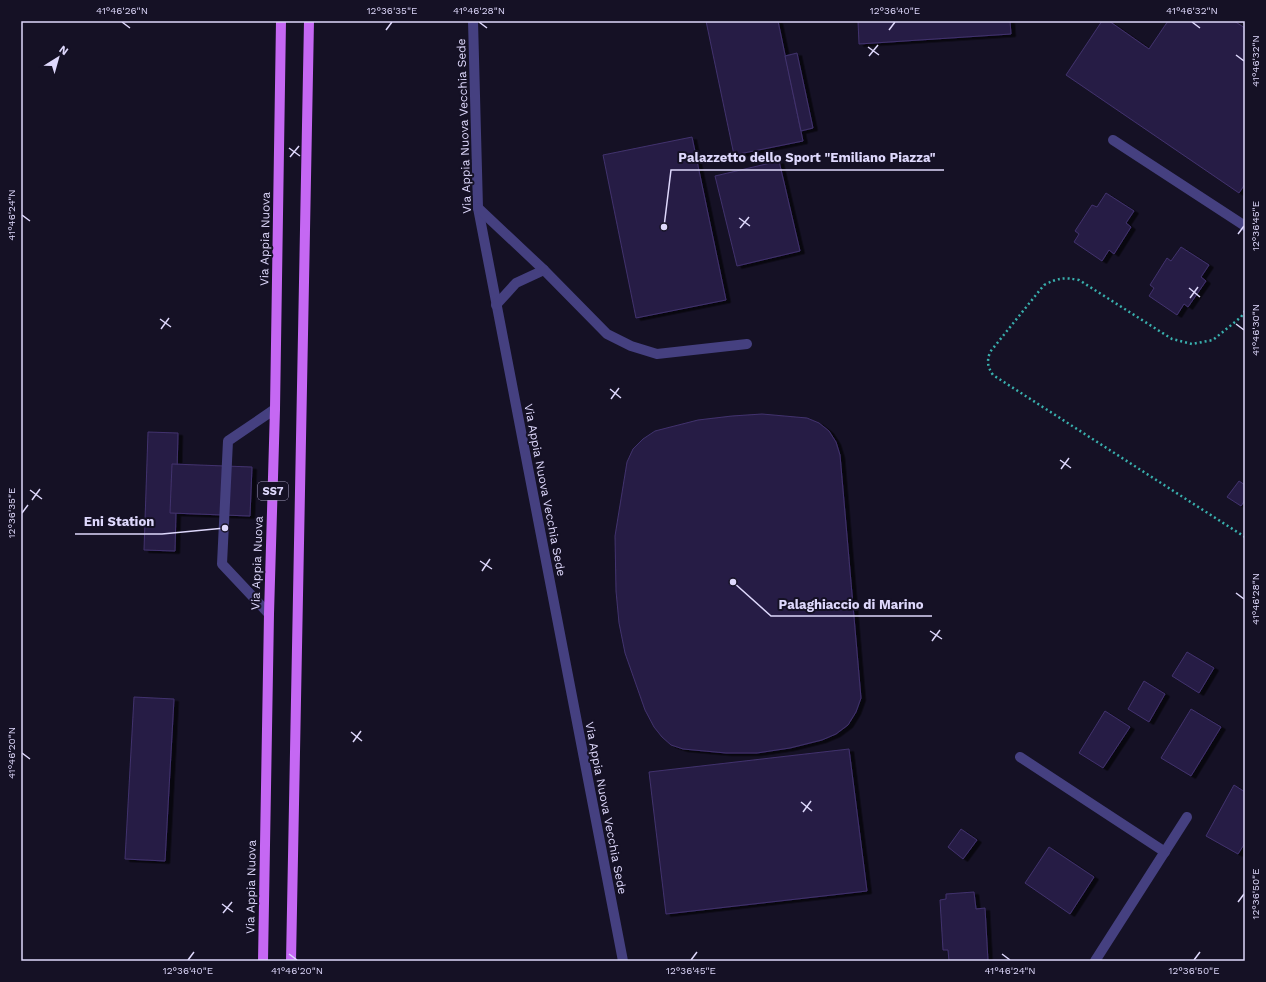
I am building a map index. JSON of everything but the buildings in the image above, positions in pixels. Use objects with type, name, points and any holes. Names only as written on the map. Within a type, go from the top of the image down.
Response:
[{"type":"main road","name":"Via Appia Nuova","points":[[263,961],[269,614],[275,409],[281,21]]},
{"type":"main road","name":"SS7","points":[[291,961],[309,21]]},
{"type":"street","name":"Via Appia Nuova Vecchia Sede","points":[[473,21],[478,208],[623,961]]},
{"type":"street","points":[[1113,140],[1245,226]]},
{"type":"street","points":[[478,208],[544,270],[607,334],[631,346],[657,354],[747,344]]},
{"type":"street","points":[[496,304],[516,283],[544,270]]},
{"type":"street","points":[[269,614],[222,564],[228,441],[275,409]]},
{"type":"street","points":[[1020,757],[1165,852]]},
{"type":"street","points":[[1095,961],[1187,817]]},
{"type":"path","points":[[1245,311],[1241,317],[1213,340],[1192,344],[1172,339],[1080,280],[1064,277],[1044,285],[990,352],[987,359],[988,367],[993,375],[1245,537]]},
{"type":"place","name":"Palazzetto dello Sport \"Emiliano Piazza\"","points":[[664,227]]},
{"type":"place","name":"Eni Station","points":[[225,528]]},
{"type":"place","name":"Palaghiaccio di Marino","points":[[733,582]]}]
